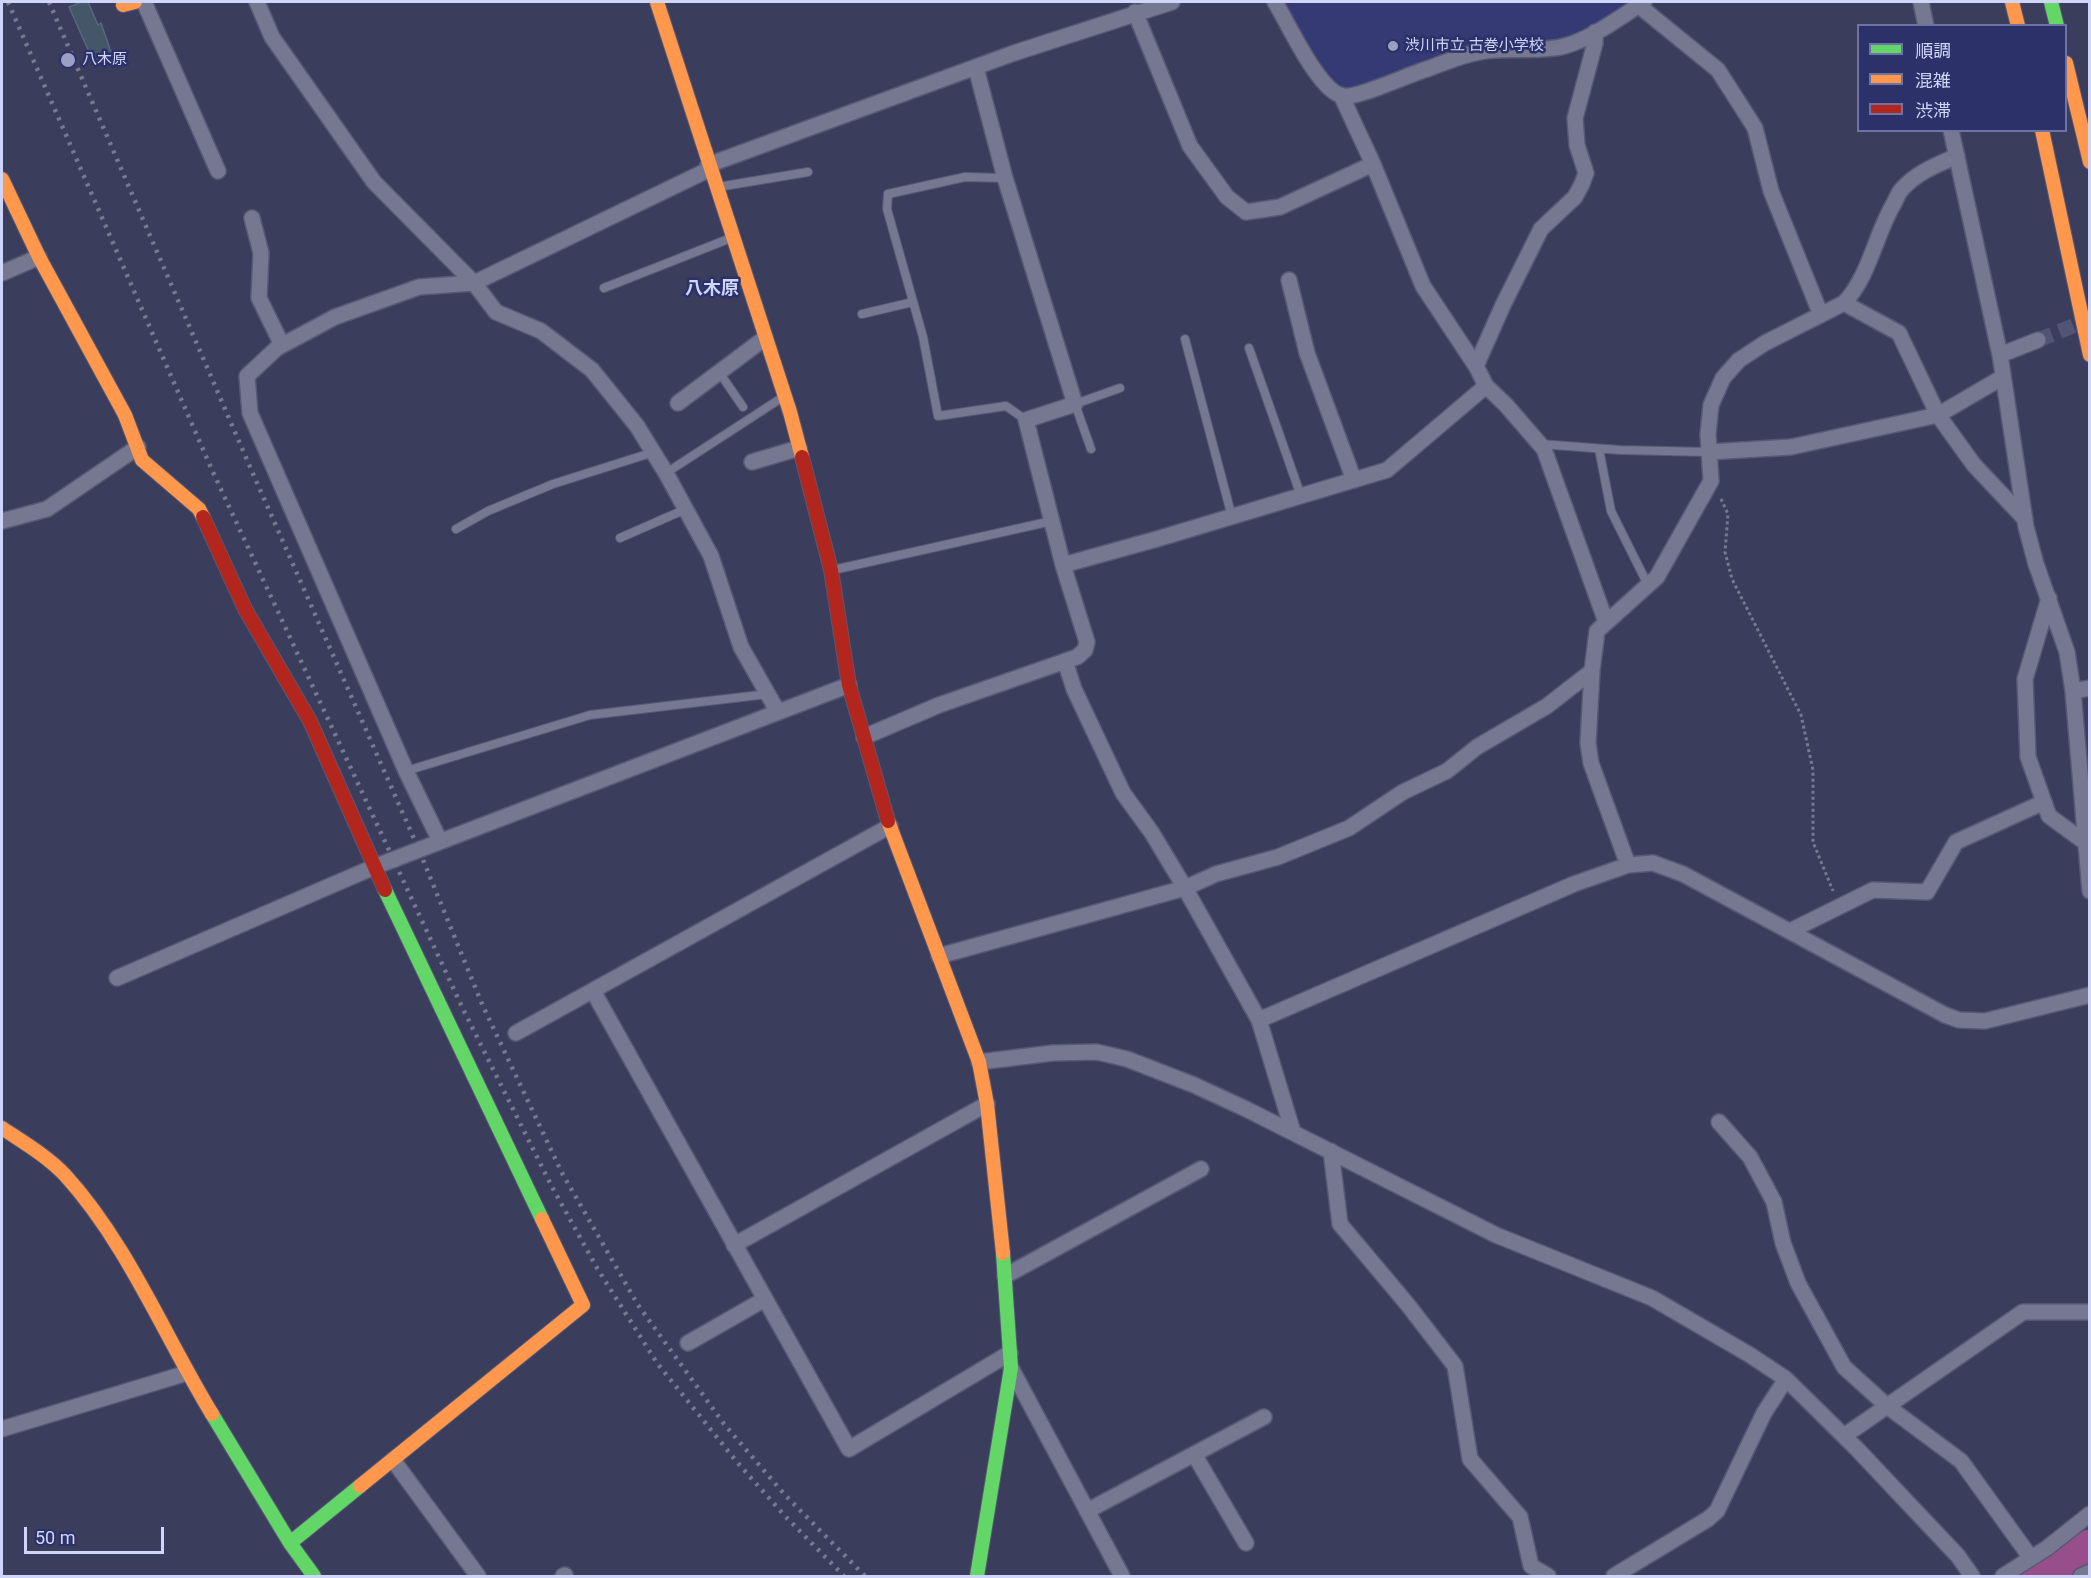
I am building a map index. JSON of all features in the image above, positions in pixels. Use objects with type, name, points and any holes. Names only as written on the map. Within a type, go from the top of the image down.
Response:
[{"type":"main road","points":[[657,2],[799,448],[831,570],[849,685],[890,826],[980,1062],[1001,1227],[1010,1360],[977,1576]]},
{"type":"main road","points":[[2012,2],[2018,24]]},
{"type":"main road","points":[[2051,2],[2056,24]]},
{"type":"main road","points":[[2067,67],[2090,162]]},
{"type":"main road","points":[[2042,132],[2090,355]]},
{"type":"main road","points":[[2,179],[39,257],[126,415],[142,460],[199,509],[245,609],[310,721],[374,867],[583,1305],[290,1544]]},
{"type":"main road","points":[[2,1128],[31,1147],[63,1173],[88,1203],[125,1259],[187,1373],[290,1544],[314,1576]]},
{"type":"street","points":[[144,2],[218,171]]},
{"type":"street","points":[[257,2],[272,37],[374,182],[474,283],[496,312],[541,332],[592,370],[637,426],[666,473],[711,556],[741,647],[778,712]]},
{"type":"street","points":[[440,841],[406,771],[250,413],[247,376],[277,348],[335,317],[419,286],[474,283],[709,167],[1014,53],[1135,12],[1172,2]]},
{"type":"street","points":[[1275,2],[1318,77],[1330,90],[1345,97],[1371,91],[1411,74],[1468,55],[1494,50],[1546,49],[1565,46],[1595,32],[1641,3],[1718,70],[1755,128],[1771,191],[1821,315]]},
{"type":"street","points":[[1921,2],[1926,24]]},
{"type":"street","points":[[1135,12],[1190,146],[1227,197],[1246,212],[1280,207],[1373,164]]},
{"type":"street","points":[[1476,366],[1541,229],[1575,197],[1586,173],[1577,145],[1575,118],[1595,43],[1595,32]]},
{"type":"street","points":[[864,737],[939,705],[1077,657],[1085,650],[1087,642],[1063,564],[1026,420],[1075,404],[1005,178],[976,69]]},
{"type":"street","points":[[1341,95],[1373,164],[1423,286],[1476,366],[1486,386],[1506,405],[1544,449],[1606,622]]},
{"type":"street","points":[[1951,132],[2000,355],[2025,519],[2036,564],[2067,652],[2073,691],[2090,891]]},
{"type":"street","points":[[1628,865],[1591,763],[1588,742],[1592,671],[1598,631],[1657,577],[1711,482],[1708,434],[1711,405],[1723,378],[1740,360],[1765,343],[1844,303],[1853,293],[1875,248],[1887,215],[1901,190],[1922,171],[1957,156]]},
{"type":"street","points":[[252,218],[261,253],[259,298],[282,345]]},
{"type":"street","points":[[2,273],[39,257]]},
{"type":"street","points":[[1289,280],[1307,352],[1354,480]]},
{"type":"street","points":[[1844,303],[1899,333],[1938,415],[1974,465],[2025,519]]},
{"type":"street","points":[[678,403],[765,338]]},
{"type":"street","points":[[2000,355],[2038,340]]},
{"type":"street","points":[[1709,452],[1791,447],[1938,415],[2003,377]]},
{"type":"street","points":[[1063,564],[1232,517],[1387,470],[1486,386]]},
{"type":"street","points":[[2,521],[47,509],[138,447]]},
{"type":"street","points":[[752,462],[799,448]]},
{"type":"street","points":[[2049,598],[2025,679],[2028,757],[2049,816],[2086,843]]},
{"type":"street","points":[[1065,661],[1074,688],[1123,793],[1152,833],[1185,888],[1259,1020],[1293,1132]]},
{"type":"street","points":[[939,956],[1185,888],[1216,874],[1278,858],[1349,828],[1403,792],[1447,771],[1477,747],[1547,706],[1592,671]]},
{"type":"street","points":[[117,978],[374,867],[849,685]]},
{"type":"street","points":[[2073,691],[2090,688]]},
{"type":"street","points":[[1790,932],[1873,890],[1927,892],[1956,842],[2044,802]]},
{"type":"street","points":[[516,1033],[890,826]]},
{"type":"street","points":[[1259,1020],[1574,884],[1628,865],[1653,863],[1683,874],[1945,1015],[1959,1020],[1985,1021],[2090,995]]},
{"type":"street","points":[[593,991],[849,1449],[1010,1360],[1122,1576]]},
{"type":"street","points":[[980,1062],[1053,1053],[1097,1052],[1127,1059],[1194,1085],[1293,1132],[1496,1235],[1652,1298],[1750,1354],[1786,1379],[1844,1436],[1958,1556],[1971,1576]]},
{"type":"street","points":[[734,1245],[987,1104]]},
{"type":"street","points":[[1719,1122],[1750,1157],[1774,1202],[1784,1243],[1798,1282],[1844,1367],[1887,1406],[1961,1461],[2031,1558]]},
{"type":"street","points":[[1331,1151],[1340,1224],[1408,1305],[1455,1366],[1470,1459],[1520,1517],[1531,1566],[1548,1576]]},
{"type":"street","points":[[1005,1276],[1201,1169]]},
{"type":"street","points":[[688,1343],[765,1299]]},
{"type":"street","points":[[1844,1436],[2024,1312],[2090,1312]]},
{"type":"street","points":[[2,1429],[187,1373]]},
{"type":"street","points":[[1614,1576],[1708,1519],[1717,1511],[1764,1413],[1786,1379]]},
{"type":"street","points":[[1087,1511],[1264,1417]]},
{"type":"street","points":[[1194,1454],[1246,1543]]},
{"type":"street","points":[[393,1460],[478,1576]]},
{"type":"street","points":[[2003,1576],[2047,1548],[2090,1514]]},
{"type":"street","points":[[2081,1576],[2090,1572]]},
{"type":"lane","points":[[716,188],[808,172]]},
{"type":"lane","points":[[1005,178],[965,177],[888,194],[887,209],[923,337],[938,416],[1006,406],[1026,420]]},
{"type":"lane","points":[[604,288],[732,237]]},
{"type":"lane","points":[[862,314],[913,302]]},
{"type":"lane","points":[[1185,339],[1232,517]]},
{"type":"lane","points":[[1249,348],[1301,496]]},
{"type":"lane","points":[[719,372],[743,407]]},
{"type":"lane","points":[[1090,449],[1075,404],[1120,388]]},
{"type":"lane","points":[[666,473],[784,396]]},
{"type":"lane","points":[[1540,444],[1599,449],[1709,452]]},
{"type":"lane","points":[[1599,449],[1611,511],[1648,585]]},
{"type":"lane","points":[[456,530],[488,511],[553,484],[654,452]]},
{"type":"lane","points":[[620,538],[686,509]]},
{"type":"lane","points":[[831,570],[1052,521]]},
{"type":"lane","points":[[406,771],[590,715],[768,694]]},
{"type":"path","points":[[1711,482],[1728,514],[1725,552],[1732,579],[1801,715],[1813,770],[1813,842],[1840,906]]},
{"type":"shaded area","name":"渋川市立 古巻小学校","points":[[1281,2],[1631,2],[1593,26],[1561,40],[1344,89],[1333,85],[1322,75]]},
{"type":"building","points":[[88,2],[98,25],[101,23],[112,55],[94,63],[69,7]]},
{"type":"waterway","points":[[2037,1576],[2090,1546]]},
{"type":"tunnel","points":[[2038,340],[2088,320]]},
{"type":"railway","points":[[8,2],[212,470],[463,1009],[551,1185],[597,1268],[657,1363],[737,1462],[784,1515],[844,1576]]},
{"type":"railway","points":[[49,2],[419,850],[482,1004],[562,1173],[638,1305],[724,1424],[785,1495],[865,1576]]},
{"type":"traffic: fast","points":[[2051,2],[2056,24]]},
{"type":"traffic: fast","points":[[385,890],[542,1219]]},
{"type":"traffic: fast","points":[[977,1576],[1011,1368],[1003,1253]]},
{"type":"traffic: fast","points":[[212,1414],[290,1543],[314,1576]]},
{"type":"traffic: fast","points":[[290,1543],[360,1486]]},
{"type":"traffic: slow","points":[[123,5],[135,2]]},
{"type":"traffic: slow","points":[[657,2],[790,412],[802,457]]},
{"type":"traffic: slow","points":[[2012,2],[2018,24]]},
{"type":"traffic: slow","points":[[2067,67],[2090,162]]},
{"type":"traffic: slow","points":[[2042,132],[2090,355]]},
{"type":"traffic: slow","points":[[2,179],[39,257],[125,415],[142,460],[199,509],[203,517]]},
{"type":"traffic: slow","points":[[888,821],[979,1062],[987,1104],[1003,1253]]},
{"type":"traffic: slow","points":[[2,1128],[51,1162],[87,1202],[144,1290],[212,1414]]},
{"type":"traffic: slow","points":[[360,1486],[583,1305],[542,1219]]},
{"type":"traffic: jam","points":[[802,457],[831,570],[849,685],[888,821]]},
{"type":"traffic: jam","points":[[203,517],[245,609],[310,721],[385,890]]},
{"type":"place","name":"渋川市立 古巻小学校","points":[[1393,46]]},
{"type":"place","name":"八木原","points":[[68,60]]},
{"type":"district","name":"八木原","points":[[712,289]]}]
